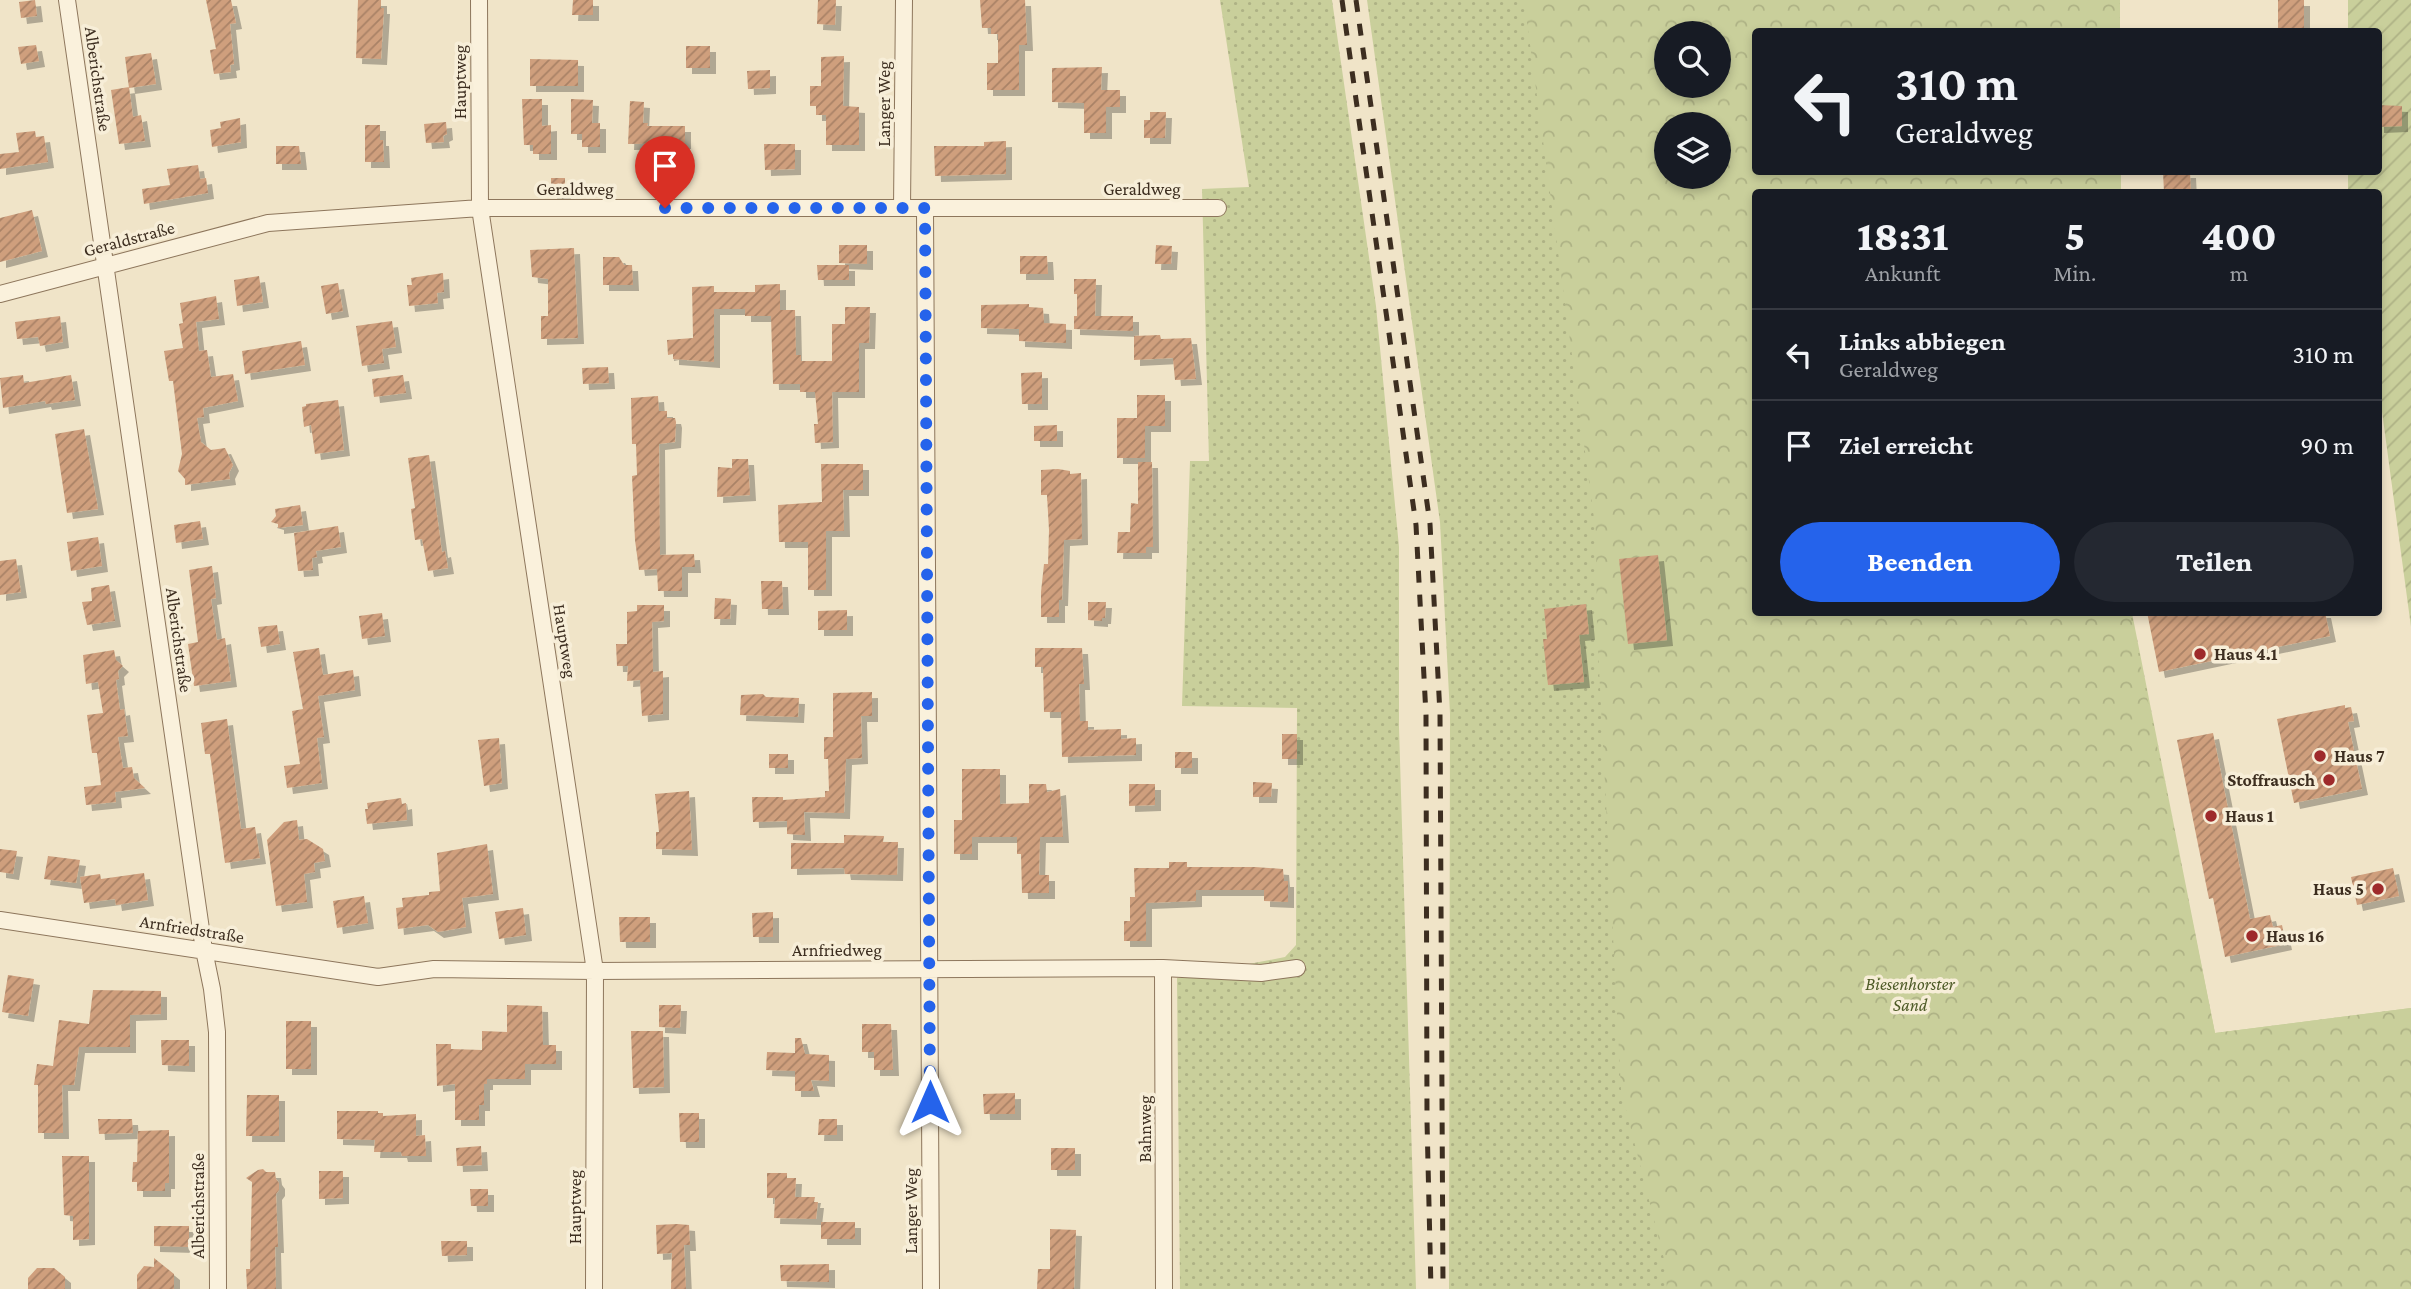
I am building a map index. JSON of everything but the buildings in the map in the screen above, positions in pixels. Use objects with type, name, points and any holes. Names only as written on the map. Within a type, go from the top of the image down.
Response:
[{"type":"street","name":"Alberichstraße","points":[[67,0],[204,950],[212,989],[217,1032],[218,1289]]},
{"type":"street","name":"Hauptweg","points":[[480,0],[480,208],[596,971],[594,1289]]},
{"type":"street","name":"Langer Weg","points":[[902,208],[904,0]]},
{"type":"street","name":"Geraldweg","points":[[268,223],[480,208],[1218,208]]},
{"type":"street","name":"Langer Weg","points":[[925,208],[931,1289]]},
{"type":"street","name":"Geraldstraße","points":[[0,294],[268,223]]},
{"type":"street","name":"Arnfriedstraße","points":[[0,920],[378,977]]},
{"type":"street","name":"Arnfriedweg","points":[[378,977],[434,969],[596,971],[1163,968],[1261,973],[1297,968]]},
{"type":"street","name":"Bahnweg","points":[[1163,968],[1164,1289]]},
{"type":"green space","points":[[1220,0],[1332,0],[1376,306],[1399,547],[1399,727],[1416,1289],[1180,1289],[1177,978],[1285,957],[1296,945],[1297,708],[1182,706],[1190,461],[1209,461],[1202,189],[1249,187]]},
{"type":"green space","name":"Biesenhorster Sand","points":[[1367,0],[2120,0],[2120,28],[1752,28],[1752,175],[2121,175],[2121,189],[1752,189],[1752,616],[2133,616],[2215,1033],[2411,1008],[2411,1289],[1449,1289],[1450,714],[1440,522]]},
{"type":"green space","name":"Biesenhorster Sand","points":[[1524,0],[2119,0],[2119,28],[1752,28],[1752,175],[2120,175],[2120,189],[1752,189],[1752,616],[2131,616],[2215,1033],[2411,1008],[2411,1289],[1667,1289],[1665,1263],[1621,1090],[1597,630],[1596,533]]},
{"type":"green space","points":[[2348,0],[2411,0],[2411,627],[2382,412],[2382,189],[2348,189],[2348,175],[2382,175],[2382,28],[2348,28]]},
{"type":"railway","points":[[1342,0],[1416,525],[1426,715],[1427,1121],[1431,1289]]},
{"type":"railway","points":[[1356,0],[1430,524],[1440,714],[1443,1289]]},
{"type":"place","name":"Haus 4.1","points":[[2200,654]]},
{"type":"place","name":"Haus 7","points":[[2320,756]]},
{"type":"place","name":"Stoffrausch","points":[[2329,780]]},
{"type":"place","name":"Haus 1","points":[[2211,816]]},
{"type":"place","name":"Haus 5","points":[[2378,889]]},
{"type":"place","name":"Haus 16","points":[[2252,936]]},
{"type":"route","points":[[665,208],[925,208],[930,1102]]}]
